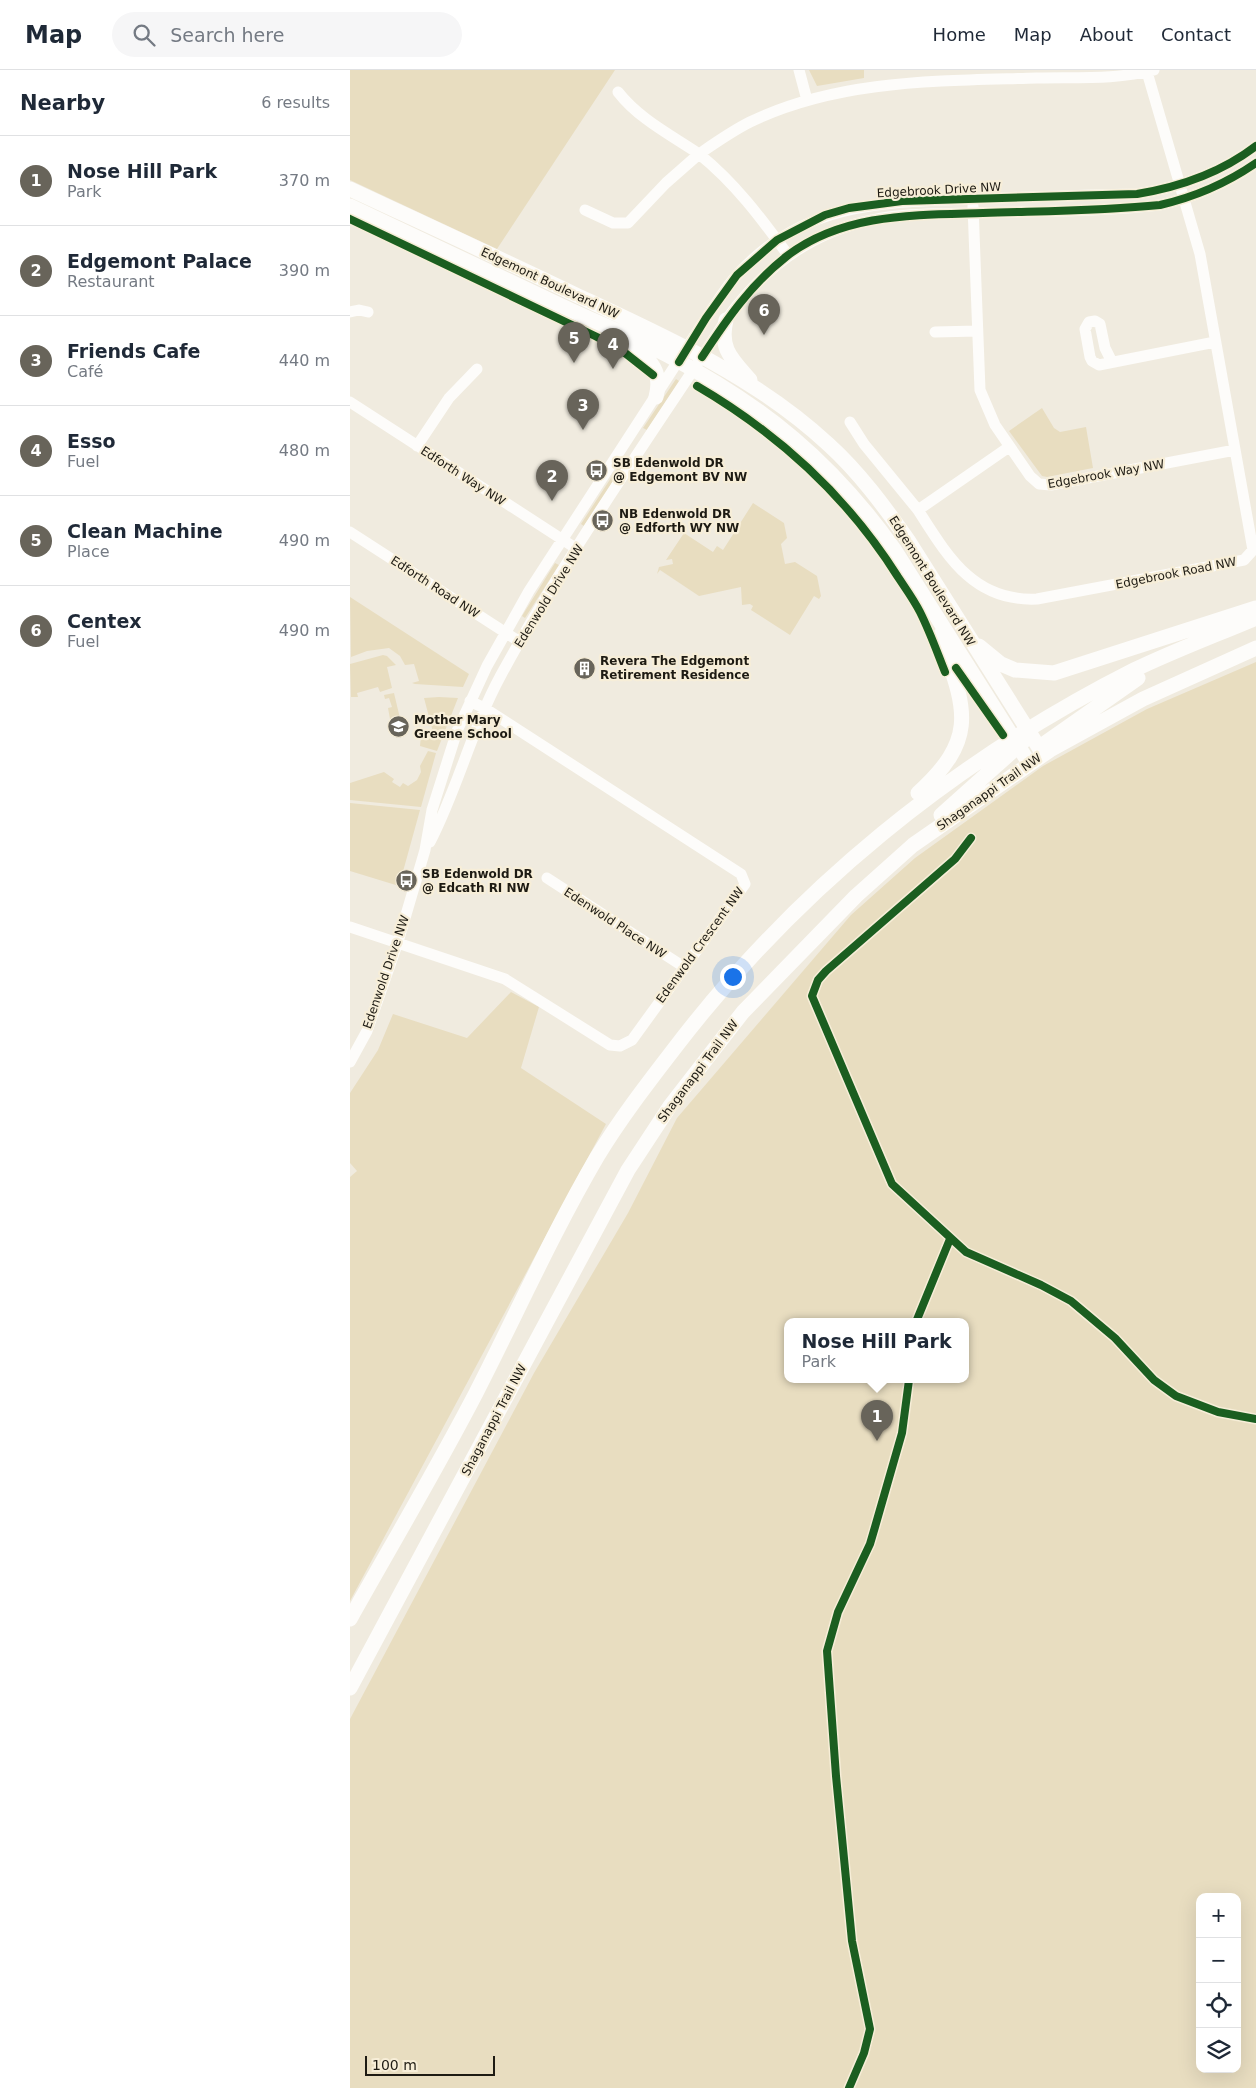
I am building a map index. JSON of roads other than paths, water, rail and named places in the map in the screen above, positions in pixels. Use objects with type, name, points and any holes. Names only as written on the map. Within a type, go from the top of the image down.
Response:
[{"type":"main road","name":"Edgemont Boulevard NW","points":[[350,189],[702,356],[760,391],[792,414],[828,444],[852,468],[884,506],[908,540],[1041,751]]},
{"type":"main road","name":"Edgemont Boulevard NW","points":[[350,206],[679,362],[731,391],[766,414],[799,441],[839,480],[894,549],[1029,763]]},
{"type":"main road","points":[[726,320],[723,332],[724,347],[760,391]]},
{"type":"main road","points":[[625,336],[655,367],[659,383],[656,397]]},
{"type":"main road","points":[[958,622],[983,650],[1001,664],[1015,670],[1054,673],[1256,608]]},
{"type":"main road","points":[[861,850],[865,840],[937,776],[951,758],[960,740],[962,718],[960,699],[932,612]]},
{"type":"main road","points":[[914,845],[924,829],[1028,730],[1135,670],[1256,618]]},
{"type":"main road","name":"Shaganappi Trail NW","points":[[350,1688],[628,1170],[670,1106],[743,1012],[850,902],[914,845],[1029,763],[1041,751],[1143,699],[1256,648]]},
{"type":"main road","points":[[1041,751],[1172,654]]},
{"type":"main road","points":[[350,1620],[474,1397],[555,1235],[608,1141],[643,1089],[707,1004],[773,932],[861,850],[955,776],[1016,743]]},
{"type":"street","points":[[799,70],[807,100]]},
{"type":"street","points":[[914,70],[914,82]]},
{"type":"street","points":[[585,210],[612,223],[628,223],[666,183],[699,154],[750,122],[807,100],[856,89],[914,82],[933,76],[1123,75],[1150,71]]},
{"type":"street","name":"Edgebrook Road NW","points":[[850,422],[864,444],[918,510],[944,551],[967,577],[985,588],[1012,598],[1037,599],[1244,560],[1251,554],[1253,546],[1200,254],[1150,71]]},
{"type":"street","points":[[618,92],[642,116],[699,154],[740,192],[788,255]]},
{"type":"street","name":"Edgebrook Drive NW","points":[[679,362],[706,318],[738,275],[777,240],[825,216],[849,208],[902,201],[1137,194],[1180,184],[1225,167],[1256,146]]},
{"type":"street","name":"Edgebrook Drive NW","points":[[702,356],[748,290],[788,255],[823,236],[872,220],[973,213],[1135,208],[1184,199],[1229,180],[1256,163]]},
{"type":"street","name":"Edgebrook Way NW","points":[[973,199],[980,390],[995,426],[1030,476],[1044,486],[1235,450]]},
{"type":"street","points":[[350,312],[359,310],[368,312]]},
{"type":"street","points":[[935,332],[977,331]]},
{"type":"street","points":[[1112,362],[1215,342]]},
{"type":"street","name":"Edenwold Drive NW","points":[[425,850],[444,814],[486,708],[520,642],[577,549],[702,356]]},
{"type":"street","name":"Edenwold Drive NW","points":[[350,1062],[367,1031],[398,942],[425,850],[436,795],[457,731],[470,701],[504,632],[679,362]]},
{"type":"street","points":[[418,446],[449,398],[477,369]]},
{"type":"street","name":"Edforth Way NW","points":[[350,402],[577,549]]},
{"type":"street","points":[[918,510],[1009,446]]},
{"type":"street","name":"Edforth Road NW","points":[[350,532],[520,642]]},
{"type":"street","name":"Edenwold Crescent NW","points":[[398,942],[505,980],[616,1046],[625,1045],[632,1040],[744,886],[744,877],[486,708],[470,701]]},
{"type":"street","name":"Edenwold Place NW","points":[[546,878],[684,967]]},
{"type":"street","points":[[350,927],[398,942]]},
{"type":"place","name":"Centex","points":[[764,335]]},
{"type":"place","name":"Clean Machine","points":[[574,363]]},
{"type":"place","name":"Esso","points":[[613,369]]},
{"type":"place","name":"Friends Cafe","points":[[583,430]]},
{"type":"place","name":"SB Edenwold DR @ Edgemont BV NW","points":[[597,470]]},
{"type":"place","name":"Edgemont Palace","points":[[552,501]]},
{"type":"place","name":"NB Edenwold DR @ Edforth WY NW","points":[[603,521]]},
{"type":"place","name":"Revera The Edgemont Retirement Residence","points":[[584,668]]},
{"type":"place","name":"Mother Mary Greene School","points":[[398,727]]},
{"type":"place","name":"SB Edenwold DR @ Edcath RI NW","points":[[406,881]]},
{"type":"place","name":"Nose Hill Park","points":[[877,1441]]}]
